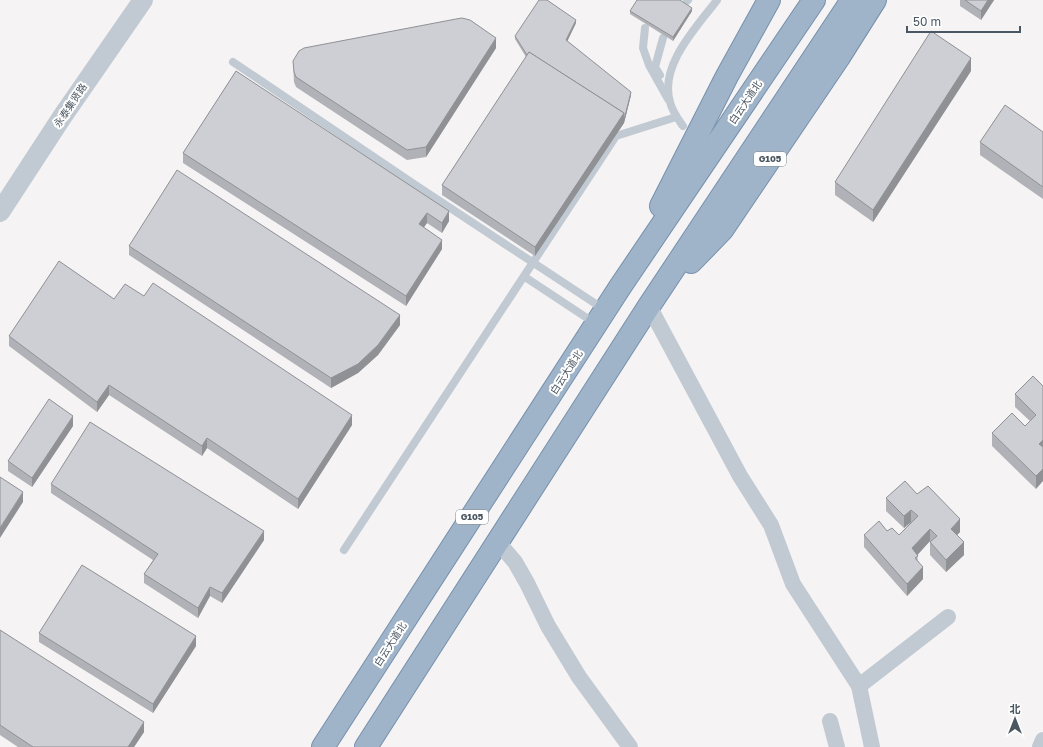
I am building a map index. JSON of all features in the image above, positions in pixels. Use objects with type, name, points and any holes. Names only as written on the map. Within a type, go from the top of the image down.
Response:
[{"type":"highway","name":"G105","points":[[620,288],[727,76],[768,0]]},
{"type":"highway","name":"白云大道北","points":[[323,747],[620,288],[814,0]]},
{"type":"highway","name":"G105","points":[[366,747],[649,306],[852,0]]},
{"type":"highway","name":"G105","points":[[649,306],[722,230],[839,57],[875,0]]},
{"type":"street","name":"永泰集贤路","points":[[0,212],[62,117],[143,0]]},
{"type":"street","points":[[649,306],[740,476],[771,525],[794,584],[859,686],[872,747]]},
{"type":"street","points":[[497,541],[515,562],[548,626],[579,677],[630,747]]},
{"type":"street","points":[[859,686],[948,617]]},
{"type":"street","points":[[830,721],[836,747]]},
{"type":"street","points":[[1040,747],[1043,740]]},
{"type":"lane","points":[[669,98],[668,83],[680,50],[716,0]]},
{"type":"lane","points":[[645,28],[643,48],[648,65],[669,98]]},
{"type":"lane","points":[[663,38],[655,67],[676,117],[683,126]]},
{"type":"lane","points":[[233,62],[410,182],[534,263],[601,318]]},
{"type":"lane","points":[[344,550],[525,277],[616,136],[676,117]]},
{"type":"lane","points":[[525,277],[601,318]]},
{"type":"building","points":[[539,0],[547,0],[576,20],[566,40],[631,92],[624,120],[624,113],[529,52],[527,55],[515,36]]},
{"type":"building","points":[[637,0],[680,0],[692,8],[673,37],[630,11]]},
{"type":"building","points":[[965,0],[988,0],[981,11]]},
{"type":"building","points":[[462,18],[470,20],[496,38],[426,147],[407,150],[296,77],[294,72],[293,61],[299,51],[304,48]]},
{"type":"building","points":[[931,31],[971,58],[873,210],[835,182]]},
{"type":"building","points":[[529,52],[624,113],[535,247],[442,185]]},
{"type":"building","points":[[236,71],[449,211],[442,223],[427,213],[419,224],[442,240],[406,296],[183,153]]},
{"type":"building","points":[[1005,105],[1043,132],[1043,187],[980,142]]},
{"type":"building","points":[[177,170],[400,315],[378,345],[358,364],[331,378],[129,246]]},
{"type":"building","points":[[59,261],[114,299],[125,284],[144,296],[153,283],[352,415],[298,499],[207,438],[202,446],[109,385],[97,402],[9,336]]},
{"type":"building","points":[[1033,376],[1043,386],[1043,440],[1039,444],[1043,447],[1043,469],[1036,476],[992,433],[1012,413],[1025,426],[1036,415],[1015,394]]},
{"type":"building","points":[[49,399],[73,416],[32,478],[8,461]]},
{"type":"building","points":[[90,422],[264,531],[222,593],[210,587],[198,608],[144,574],[158,554],[51,484]]},
{"type":"building","points":[[0,477],[23,492],[0,528]]},
{"type":"building","points":[[905,481],[917,494],[928,486],[960,519],[951,529],[964,542],[946,560],[930,542],[937,536],[930,529],[912,548],[918,556],[915,558],[923,567],[907,584],[864,535],[879,521],[887,531],[892,528],[899,535],[918,516],[911,510],[904,516],[886,498]]},
{"type":"building","points":[[82,565],[196,636],[153,704],[39,633]]},
{"type":"building","points":[[0,630],[144,722],[128,747],[33,747],[0,725]]}]
